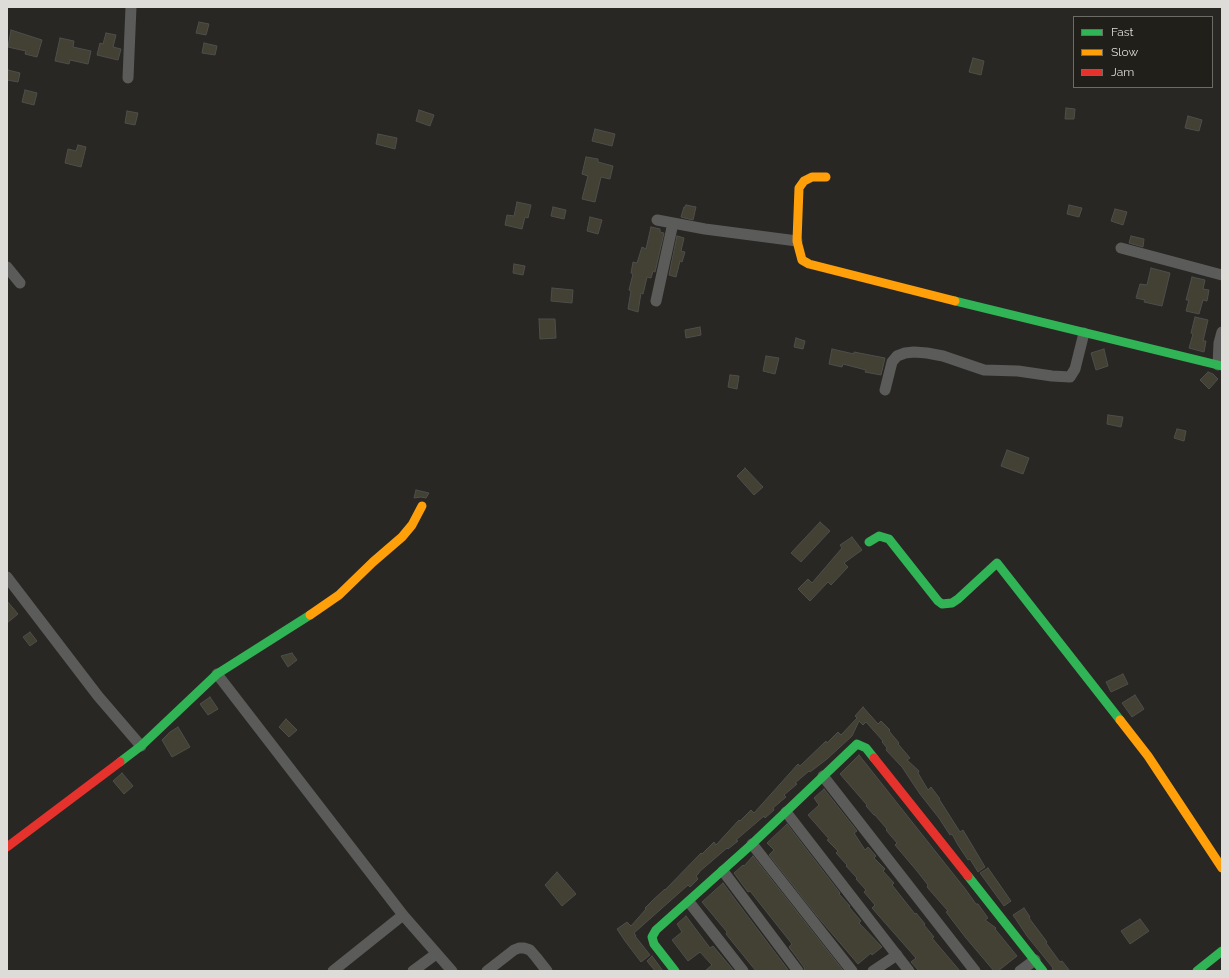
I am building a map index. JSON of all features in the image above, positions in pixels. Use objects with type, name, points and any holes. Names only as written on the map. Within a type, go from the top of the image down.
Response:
[{"type":"street","points":[[128,78],[131,7]]},
{"type":"street","points":[[826,177],[812,177],[804,181],[800,188],[797,241],[802,260],[809,264],[1084,333],[1220,365],[1219,343],[1222,332]]},
{"type":"street","points":[[657,220],[740,234],[797,241]]},
{"type":"street","points":[[656,301],[673,223]]},
{"type":"street","points":[[1122,248],[1222,275]]},
{"type":"street","points":[[7,267],[20,283]]},
{"type":"street","points":[[885,390],[892,362],[897,356],[914,352],[943,356],[984,370],[1070,377],[1075,369],[1084,333]]},
{"type":"street","points":[[7,847],[141,746],[217,674],[286,631],[339,595],[373,562],[402,537],[412,525],[422,506]]},
{"type":"street","points":[[868,542],[879,536],[889,539],[938,601],[946,605],[958,599],[997,563],[1148,756],[1222,868]]},
{"type":"street","points":[[7,577],[98,696],[141,746]]},
{"type":"street","points":[[217,674],[403,915],[452,971]]},
{"type":"street","points":[[675,971],[654,944],[652,937],[656,930],[752,844],[855,746],[860,745],[866,748],[1043,971]]},
{"type":"street","points":[[823,776],[975,971]]},
{"type":"street","points":[[786,812],[909,971]]},
{"type":"street","points":[[752,844],[852,971]]},
{"type":"street","points":[[722,871],[798,971]]},
{"type":"street","points":[[689,902],[743,971]]},
{"type":"street","points":[[333,971],[403,915]]},
{"type":"street","points":[[487,971],[514,950],[519,948],[530,950],[547,971]]},
{"type":"street","points":[[1196,971],[1222,951]]},
{"type":"street","points":[[413,971],[436,954]]},
{"type":"street","points":[[873,971],[897,955]]},
{"type":"street","points":[[1020,971],[1035,960]]},
{"type":"building","points":[[199,22],[209,24],[206,35],[196,33]]},
{"type":"building","points":[[11,30],[42,40],[37,57],[25,54],[26,51],[8,47]]},
{"type":"building","points":[[106,33],[116,35],[113,47],[121,49],[118,60],[97,55],[100,43],[103,44]]},
{"type":"building","points":[[60,38],[74,41],[73,47],[91,51],[88,64],[70,60],[69,64],[55,61]]},
{"type":"building","points":[[204,43],[217,46],[215,55],[202,53]]},
{"type":"building","points":[[973,58],[984,61],[981,75],[969,72]]},
{"type":"building","points":[[8,70],[20,73],[18,82],[7,80]]},
{"type":"building","points":[[25,90],[37,93],[34,105],[22,102]]},
{"type":"building","points":[[1066,108],[1075,109],[1074,119],[1065,119]]},
{"type":"building","points":[[419,110],[434,115],[430,126],[416,121]]},
{"type":"building","points":[[127,111],[138,113],[135,125],[125,123]]},
{"type":"building","points":[[1188,116],[1202,120],[1199,131],[1185,128]]},
{"type":"building","points":[[595,129],[615,134],[612,146],[592,141]]},
{"type":"building","points":[[378,134],[397,138],[395,149],[376,144]]},
{"type":"building","points":[[78,145],[86,147],[81,167],[65,163],[68,149],[76,151]]},
{"type":"building","points":[[586,157],[598,159],[598,162],[613,166],[610,179],[601,177],[595,202],[582,199],[588,176],[582,174]]},
{"type":"building","points":[[517,202],[531,205],[528,218],[525,217],[522,229],[505,225],[507,215],[514,216]]},
{"type":"building","points":[[686,205],[696,207],[693,220],[681,217]]},
{"type":"building","points":[[1069,205],[1082,208],[1079,217],[1067,214]]},
{"type":"building","points":[[553,207],[566,210],[564,219],[551,216]]},
{"type":"building","points":[[1115,209],[1127,212],[1123,225],[1111,221]]},
{"type":"building","points":[[590,217],[602,220],[598,234],[587,231]]},
{"type":"building","points":[[651,227],[660,229],[660,232],[664,233],[655,272],[653,271],[651,278],[647,277],[643,294],[641,293],[638,312],[628,309],[631,291],[629,290],[633,274],[631,273],[633,262],[637,263],[642,247],[646,249]]},
{"type":"building","points":[[677,236],[684,238],[681,251],[685,252],[682,262],[680,261],[676,277],[669,275]]},
{"type":"building","points":[[1131,236],[1144,239],[1143,247],[1129,243]]},
{"type":"building","points":[[514,264],[525,266],[523,275],[513,273]]},
{"type":"building","points":[[1151,268],[1170,273],[1162,306],[1144,302],[1145,300],[1136,298],[1140,284],[1147,285]]},
{"type":"building","points":[[1192,277],[1205,280],[1203,289],[1209,290],[1207,301],[1203,300],[1199,314],[1186,311],[1189,300],[1186,300]]},
{"type":"building","points":[[552,288],[573,290],[572,303],[551,301]]},
{"type":"building","points":[[1195,317],[1208,320],[1203,341],[1206,341],[1204,352],[1189,348],[1193,334],[1191,333]]},
{"type":"building","points":[[539,319],[555,319],[556,338],[540,339]]},
{"type":"building","points":[[700,327],[701,335],[686,338],[685,330]]},
{"type":"building","points":[[796,338],[805,341],[803,349],[794,347]]},
{"type":"building","points":[[832,349],[854,354],[854,352],[885,358],[881,375],[865,372],[866,370],[843,364],[842,367],[829,364]]},
{"type":"building","points":[[1104,349],[1108,366],[1096,370],[1091,353]]},
{"type":"building","points":[[766,356],[779,358],[775,374],[763,371]]},
{"type":"building","points":[[1208,372],[1213,374],[1218,379],[1209,389],[1200,380]]},
{"type":"building","points":[[730,375],[739,376],[737,389],[728,387]]},
{"type":"building","points":[[1108,415],[1123,417],[1121,427],[1107,424]]},
{"type":"building","points":[[1177,429],[1186,431],[1184,441],[1174,438]]},
{"type":"building","points":[[1007,450],[1029,458],[1023,474],[1001,466]]},
{"type":"building","points":[[745,468],[763,487],[754,495],[737,476]]},
{"type":"building","points":[[416,490],[429,493],[426,498],[414,498]]},
{"type":"building","points":[[820,522],[830,531],[801,562],[791,553]]},
{"type":"building","points":[[852,537],[862,550],[844,563],[848,567],[831,585],[828,582],[810,601],[798,589],[808,579],[812,583],[842,548],[840,545]]},
{"type":"building","points":[[7,601],[18,614],[7,623]]},
{"type":"building","points":[[30,632],[37,641],[30,646],[23,637]]},
{"type":"building","points":[[292,653],[297,660],[288,667],[281,656]]},
{"type":"building","points":[[1123,674],[1128,684],[1111,692],[1106,682]]},
{"type":"building","points":[[1135,695],[1144,709],[1132,717],[1122,703]]},
{"type":"building","points":[[210,697],[218,709],[208,715],[200,704]]},
{"type":"building","points":[[863,707],[878,724],[881,721],[890,730],[889,731],[899,743],[898,744],[910,758],[907,760],[919,771],[918,773],[928,790],[931,787],[940,799],[960,832],[963,830],[985,867],[978,872],[970,859],[968,860],[952,834],[950,835],[920,794],[902,767],[886,750],[887,748],[882,742],[883,741],[866,722],[863,725],[859,721],[852,736],[827,759],[795,783],[797,784],[784,795],[786,797],[773,808],[774,810],[765,818],[764,816],[736,840],[738,841],[728,849],[727,848],[699,872],[696,876],[698,879],[690,887],[688,885],[634,933],[650,955],[641,962],[617,929],[627,922],[631,926],[646,909],[645,908],[701,853],[702,854],[714,842],[716,845],[739,820],[740,821],[751,810],[754,813],[798,764],[800,766],[826,741],[827,743],[838,732],[841,735],[857,718],[855,716]]},
{"type":"building","points":[[286,719],[297,730],[289,737],[279,727]]},
{"type":"building","points":[[178,727],[190,747],[172,757],[162,740]]},
{"type":"building","points":[[859,755],[976,904],[978,904],[988,918],[985,920],[996,928],[995,929],[1017,956],[998,971],[994,971],[966,938],[946,912],[948,911],[927,887],[928,885],[895,845],[897,843],[886,830],[887,829],[840,774]]},
{"type":"building","points":[[122,773],[133,786],[124,794],[113,781]]},
{"type":"building","points":[[824,789],[857,831],[854,833],[865,850],[868,847],[876,856],[874,858],[885,869],[883,871],[894,883],[892,885],[925,924],[924,925],[934,937],[932,938],[960,971],[919,971],[911,962],[916,958],[872,908],[875,905],[864,892],[866,890],[836,853],[838,851],[827,840],[829,839],[808,815],[819,805],[814,798]]},
{"type":"building","points":[[787,824],[861,921],[859,923],[882,947],[872,955],[871,953],[858,964],[817,916],[769,855],[774,850],[767,843]]},
{"type":"building","points":[[753,856],[843,971],[805,971],[804,967],[789,947],[792,944],[734,873],[743,865],[744,866]]},
{"type":"building","points":[[988,868],[1011,901],[1004,906],[980,873]]},
{"type":"building","points":[[557,872],[576,894],[562,906],[545,885]]},
{"type":"building","points":[[723,883],[789,971],[756,971],[702,902]]},
{"type":"building","points":[[1024,908],[1030,917],[1029,918],[1047,942],[1046,943],[1060,962],[1062,961],[1070,971],[1052,971],[1053,968],[1027,936],[1013,915]]},
{"type":"building","points":[[686,916],[710,948],[713,946],[734,971],[705,971],[712,965],[700,952],[688,961],[672,940],[682,932],[677,924]]},
{"type":"building","points":[[1140,919],[1149,931],[1130,944],[1121,931]]},
{"type":"building","points":[[652,956],[663,971],[655,971],[647,961]]},
{"type":"traffic: fast","points":[[955,301],[1222,366]]},
{"type":"traffic: fast","points":[[869,542],[879,536],[889,539],[938,601],[942,604],[952,603],[958,599],[997,563],[1120,720]]},
{"type":"traffic: fast","points":[[120,762],[141,746],[217,674],[310,615]]},
{"type":"traffic: fast","points":[[675,971],[654,944],[652,937],[656,930],[752,844],[857,744],[866,748],[874,758]]},
{"type":"traffic: fast","points":[[968,876],[1043,971]]},
{"type":"traffic: fast","points":[[1197,971],[1222,951]]},
{"type":"traffic: slow","points":[[826,177],[812,177],[804,181],[799,188],[797,241],[802,260],[809,264],[955,301]]},
{"type":"traffic: slow","points":[[310,615],[339,595],[373,562],[402,537],[412,525],[422,506]]},
{"type":"traffic: slow","points":[[1120,720],[1148,756],[1222,868]]},
{"type":"traffic: jam","points":[[874,758],[968,876]]},
{"type":"traffic: jam","points":[[7,847],[120,762]]}]
